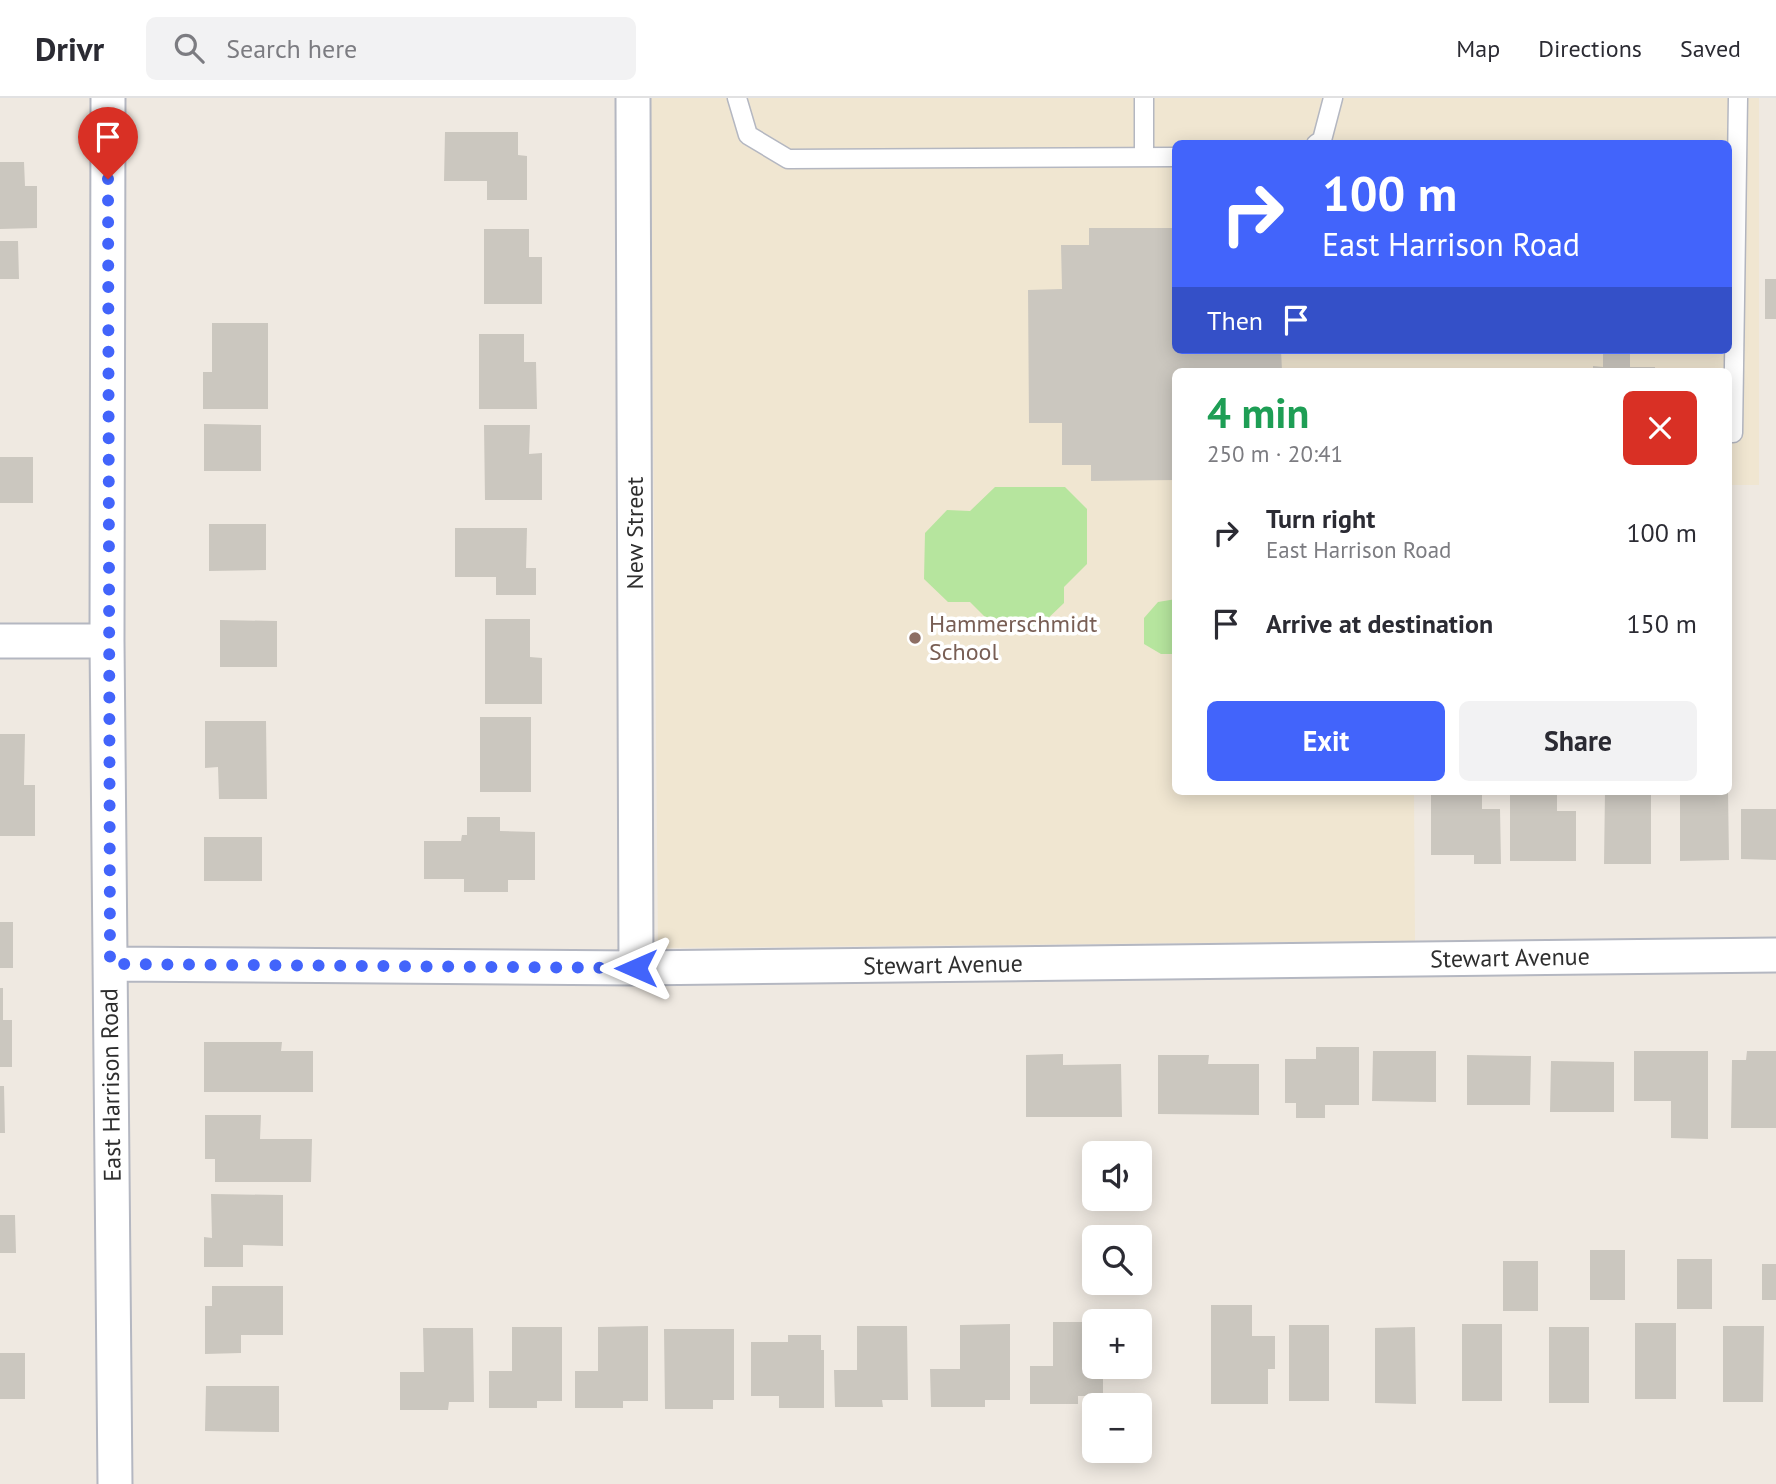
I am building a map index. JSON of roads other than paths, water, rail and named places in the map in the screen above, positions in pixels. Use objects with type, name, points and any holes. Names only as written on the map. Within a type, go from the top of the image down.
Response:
[{"type":"street","name":"East Harrison Road","points":[[108,98],[107,641],[115,1484]]},
{"type":"street","name":"New Street","points":[[634,98],[636,968]]},
{"type":"street","points":[[0,640],[107,641]]},
{"type":"street","name":"Stewart Avenue","points":[[110,964],[636,968],[1776,955]]},
{"type":"lane","points":[[737,98],[748,135],[788,159],[1172,157]]},
{"type":"lane","points":[[1144,98],[1144,157]]},
{"type":"lane","points":[[1322,140],[1333,98]]},
{"type":"lane","points":[[1732,433],[1738,98]]},
{"type":"place","name":"Hammerschmidt School","points":[[915,638]]}]
